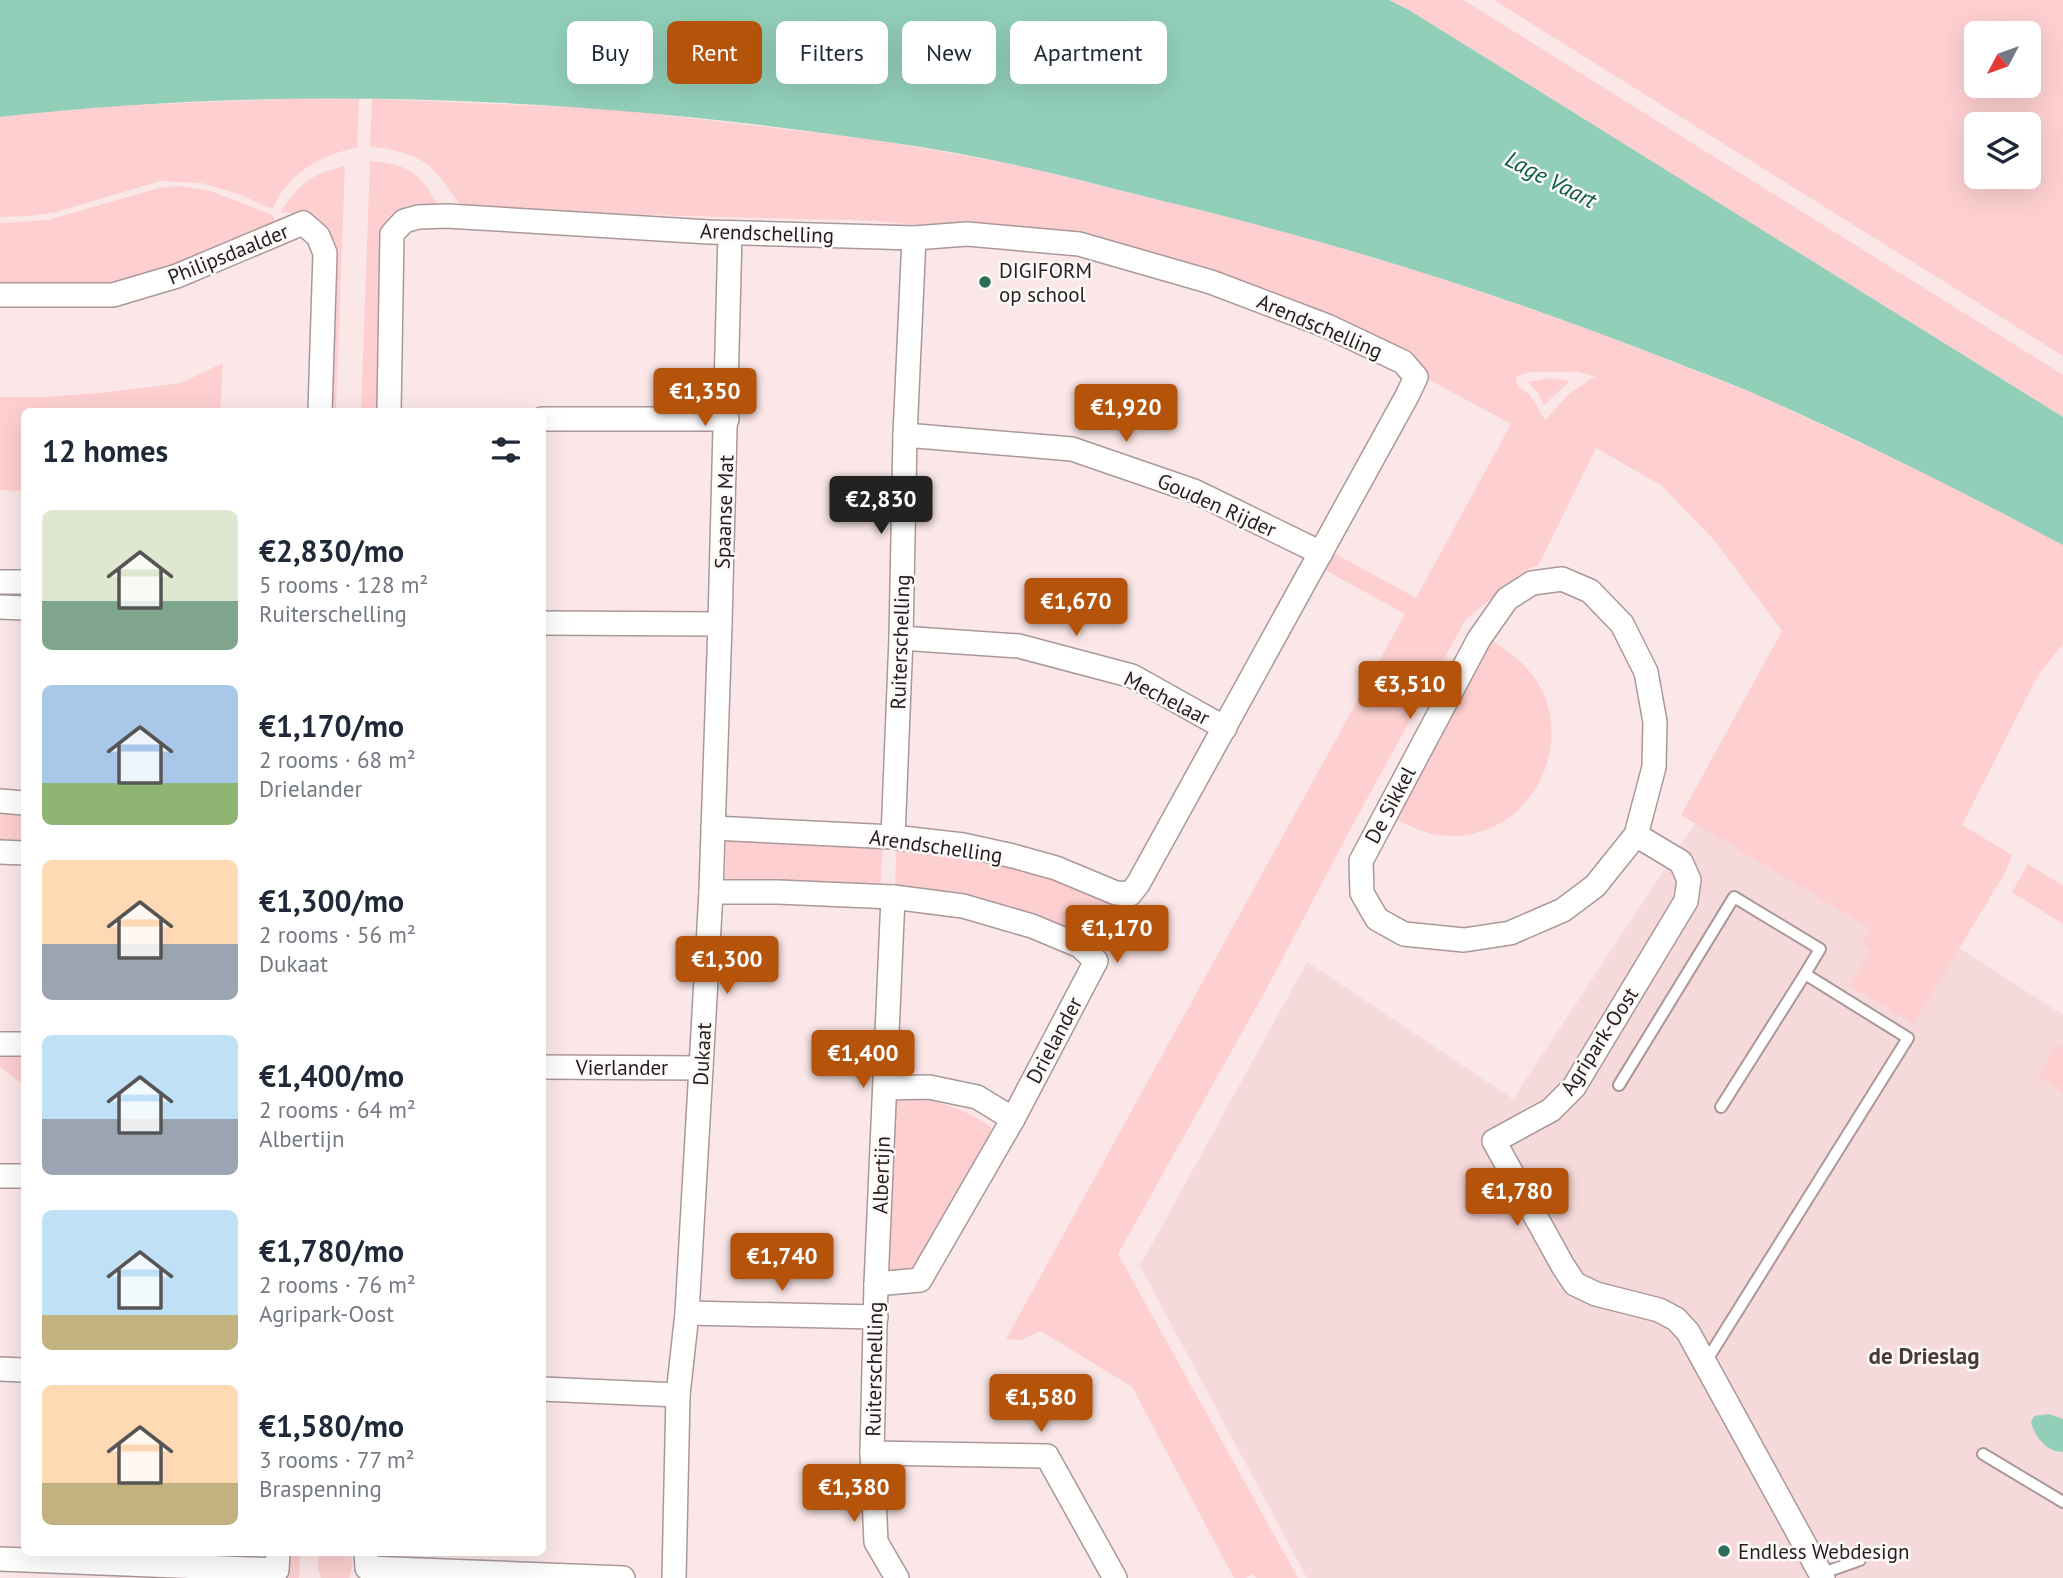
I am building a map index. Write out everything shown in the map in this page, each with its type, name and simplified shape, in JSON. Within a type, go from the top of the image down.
[{"type":"street","name":"Arendschelling","points":[[388,408],[392,234],[404,221],[418,217],[447,216],[730,233],[914,238],[967,234],[1079,244],[1211,282],[1327,326],[1403,362],[1416,377],[1139,884],[1130,894],[1116,893],[1056,868],[963,845],[892,837],[713,828]]},
{"type":"street","name":"Philipsdaalder","points":[[0,295],[113,295],[177,276],[303,223],[318,236],[325,253],[320,408]]},
{"type":"street","name":"Spaanse Mat","points":[[720,624],[730,233]]},
{"type":"street","name":"Ruiterschelling","points":[[892,837],[914,238]]},
{"type":"street","points":[[546,419],[727,419]]},
{"type":"street","name":"Gouden Rijder","points":[[905,435],[1072,449],[1194,491],[1321,553]]},
{"type":"street","name":"De Sikkel","points":[[1562,579],[1590,591],[1622,624],[1646,672],[1655,722],[1654,766],[1636,835],[1595,886],[1563,910],[1510,933],[1464,940],[1404,934],[1377,919],[1362,893],[1361,861],[1479,639],[1507,599],[1532,583],[1562,579]]},
{"type":"street","points":[[0,582],[21,582]]},
{"type":"street","points":[[0,607],[21,608]]},
{"type":"street","points":[[546,624],[720,624]]},
{"type":"street","name":"Dukaat","points":[[674,1578],[678,1395],[687,1313],[711,892],[720,624]]},
{"type":"street","name":"Mechelaar","points":[[901,638],[1019,646],[1132,676],[1225,728]]},
{"type":"street","points":[[0,801],[21,803]]},
{"type":"street","name":"Agripark-Oost","points":[[1636,835],[1681,862],[1689,880],[1686,901],[1574,1087],[1551,1110],[1494,1141],[1563,1266],[1576,1284],[1596,1294],[1659,1310],[1676,1318],[1688,1332],[1818,1577]]},
{"type":"street","points":[[0,852],[21,853]]},
{"type":"street","name":"Drielander","points":[[711,892],[893,897],[963,906],[1032,926],[1080,946],[1096,961],[1013,1119],[920,1280],[877,1284]]},
{"type":"street","name":"Albertijn","points":[[877,1284],[893,897]]},
{"type":"street","points":[[0,1044],[21,1044]]},
{"type":"street","name":"Vierlander","points":[[546,1067],[701,1068]]},
{"type":"street","points":[[885,1088],[929,1087],[977,1097],[1013,1119]]},
{"type":"street","points":[[0,1176],[21,1177]]},
{"type":"street","name":"Ruiterschelling","points":[[872,1453],[877,1284]]},
{"type":"street","points":[[687,1313],[876,1317]]},
{"type":"street","points":[[0,1369],[21,1370]]},
{"type":"street","points":[[546,1389],[678,1395]]},
{"type":"street","points":[[897,1578],[876,1542],[872,1453],[1048,1456],[1115,1578]]},
{"type":"street","points":[[0,1559],[277,1570],[278,1556]]},
{"type":"street","points":[[366,1556],[367,1569],[622,1578]]},
{"type":"lane","points":[[1619,1085],[1734,897],[1821,949],[1721,1107]]},
{"type":"lane","points":[[1705,1363],[1908,1038],[1805,974]]},
{"type":"lane","points":[[1983,1454],[2063,1502]]},
{"type":"lane","points":[[1818,1577],[1860,1560]]},
{"type":"shaded area","points":[[1389,0],[1463,0],[1478,9],[2063,375],[2063,417],[1409,10]]},
{"type":"shaded area","points":[[1494,0],[2063,0],[2063,356]]},
{"type":"shaded area","points":[[359,98],[357,148],[331,155],[308,167],[288,185],[273,208],[201,183],[160,181],[56,212],[0,217],[0,117],[86,107]]},
{"type":"shaded area","points":[[372,99],[602,108],[870,139],[1013,164],[1280,230],[1437,277],[1594,331],[1760,396],[1942,481],[2063,545],[2063,644],[2033,685],[1962,825],[2012,855],[2005,873],[1913,1024],[1850,986],[1870,949],[1862,944],[1871,929],[1681,815],[1782,631],[1715,541],[1661,485],[1596,448],[1538,566],[1530,568],[1466,619],[1268,986],[1118,1254],[1298,1578],[1256,1578],[1253,1574],[1246,1578],[1234,1578],[1132,1387],[1041,1331],[1021,1340],[1006,1339],[1405,614],[1325,570],[1332,552],[1416,598],[1511,424],[1426,378],[1411,351],[1317,315],[1097,246],[879,221],[464,210],[441,179],[424,162],[405,153],[370,146]],"holes":[[[1532,372],[1576,372],[1595,376],[1568,395],[1545,420],[1530,395],[1517,386],[1516,376]]]},
{"type":"shaded area","points":[[370,161],[395,165],[412,173],[426,186],[439,207],[411,205],[399,210],[389,222],[380,408],[361,408]]},
{"type":"shaded area","points":[[345,166],[336,408],[325,408],[331,255],[305,214],[281,212],[294,193],[307,181]]},
{"type":"shaded area","points":[[178,186],[210,191],[273,215],[276,225],[247,240],[114,285],[0,290],[0,223],[48,220],[159,188]]},
{"type":"shaded area","points":[[223,363],[220,408],[21,408],[21,491],[0,490],[0,397],[47,397],[181,383]]},
{"type":"shaded area","points":[[1551,378],[1570,381],[1544,405],[1528,382]]},
{"type":"shaded area","points":[[1488,637],[1520,661],[1536,680],[1548,705],[1552,732],[1548,758],[1539,782],[1524,804],[1504,821],[1480,832],[1452,836],[1420,830],[1391,816]]},
{"type":"shaded area","points":[[1717,790],[2063,1015],[2063,1578],[1307,1578],[1140,1266],[1307,962],[1513,1099]]},
{"type":"shaded area","points":[[0,809],[21,809],[21,842],[0,841]]},
{"type":"shaded area","points":[[734,838],[883,843],[880,892],[725,882],[726,842]]},
{"type":"shaded area","points":[[900,844],[987,857],[1126,902],[1097,954],[895,887],[896,850]]},
{"type":"shaded area","points":[[2028,864],[2063,886],[2063,924],[2012,892]]},
{"type":"shaded area","points":[[2057,1045],[2063,1049],[2063,1093],[2038,1077]]},
{"type":"shaded area","points":[[0,1054],[21,1055],[21,1083],[0,1067]]},
{"type":"shaded area","points":[[922,1098],[975,1117],[991,1127],[991,1138],[912,1269],[898,1276],[890,1273],[885,1265],[892,1115],[897,1099]]},
{"type":"shaded area","points":[[282,1556],[300,1556],[299,1578],[283,1578]]},
{"type":"shaded area","points":[[319,1556],[351,1556],[349,1578],[321,1578]]},
{"type":"water","name":"Lage Vaart","points":[[0,0],[1389,0],[2063,417],[2063,545],[1915,469],[1764,398],[1608,336],[1436,277],[1321,242],[984,158],[761,125],[572,107],[476,102],[285,99],[95,108],[0,117]]},
{"type":"water","points":[[2049,1414],[2063,1419],[2063,1452],[2046,1446],[2033,1428],[2031,1422],[2034,1416]]},
{"type":"place","name":"DIGIFORM op school","points":[[985,282]]},
{"type":"place","name":"Endless Webdesign","points":[[1724,1551]]},
{"type":"district","name":"de Drieslag","points":[[1924,1355]]}]
